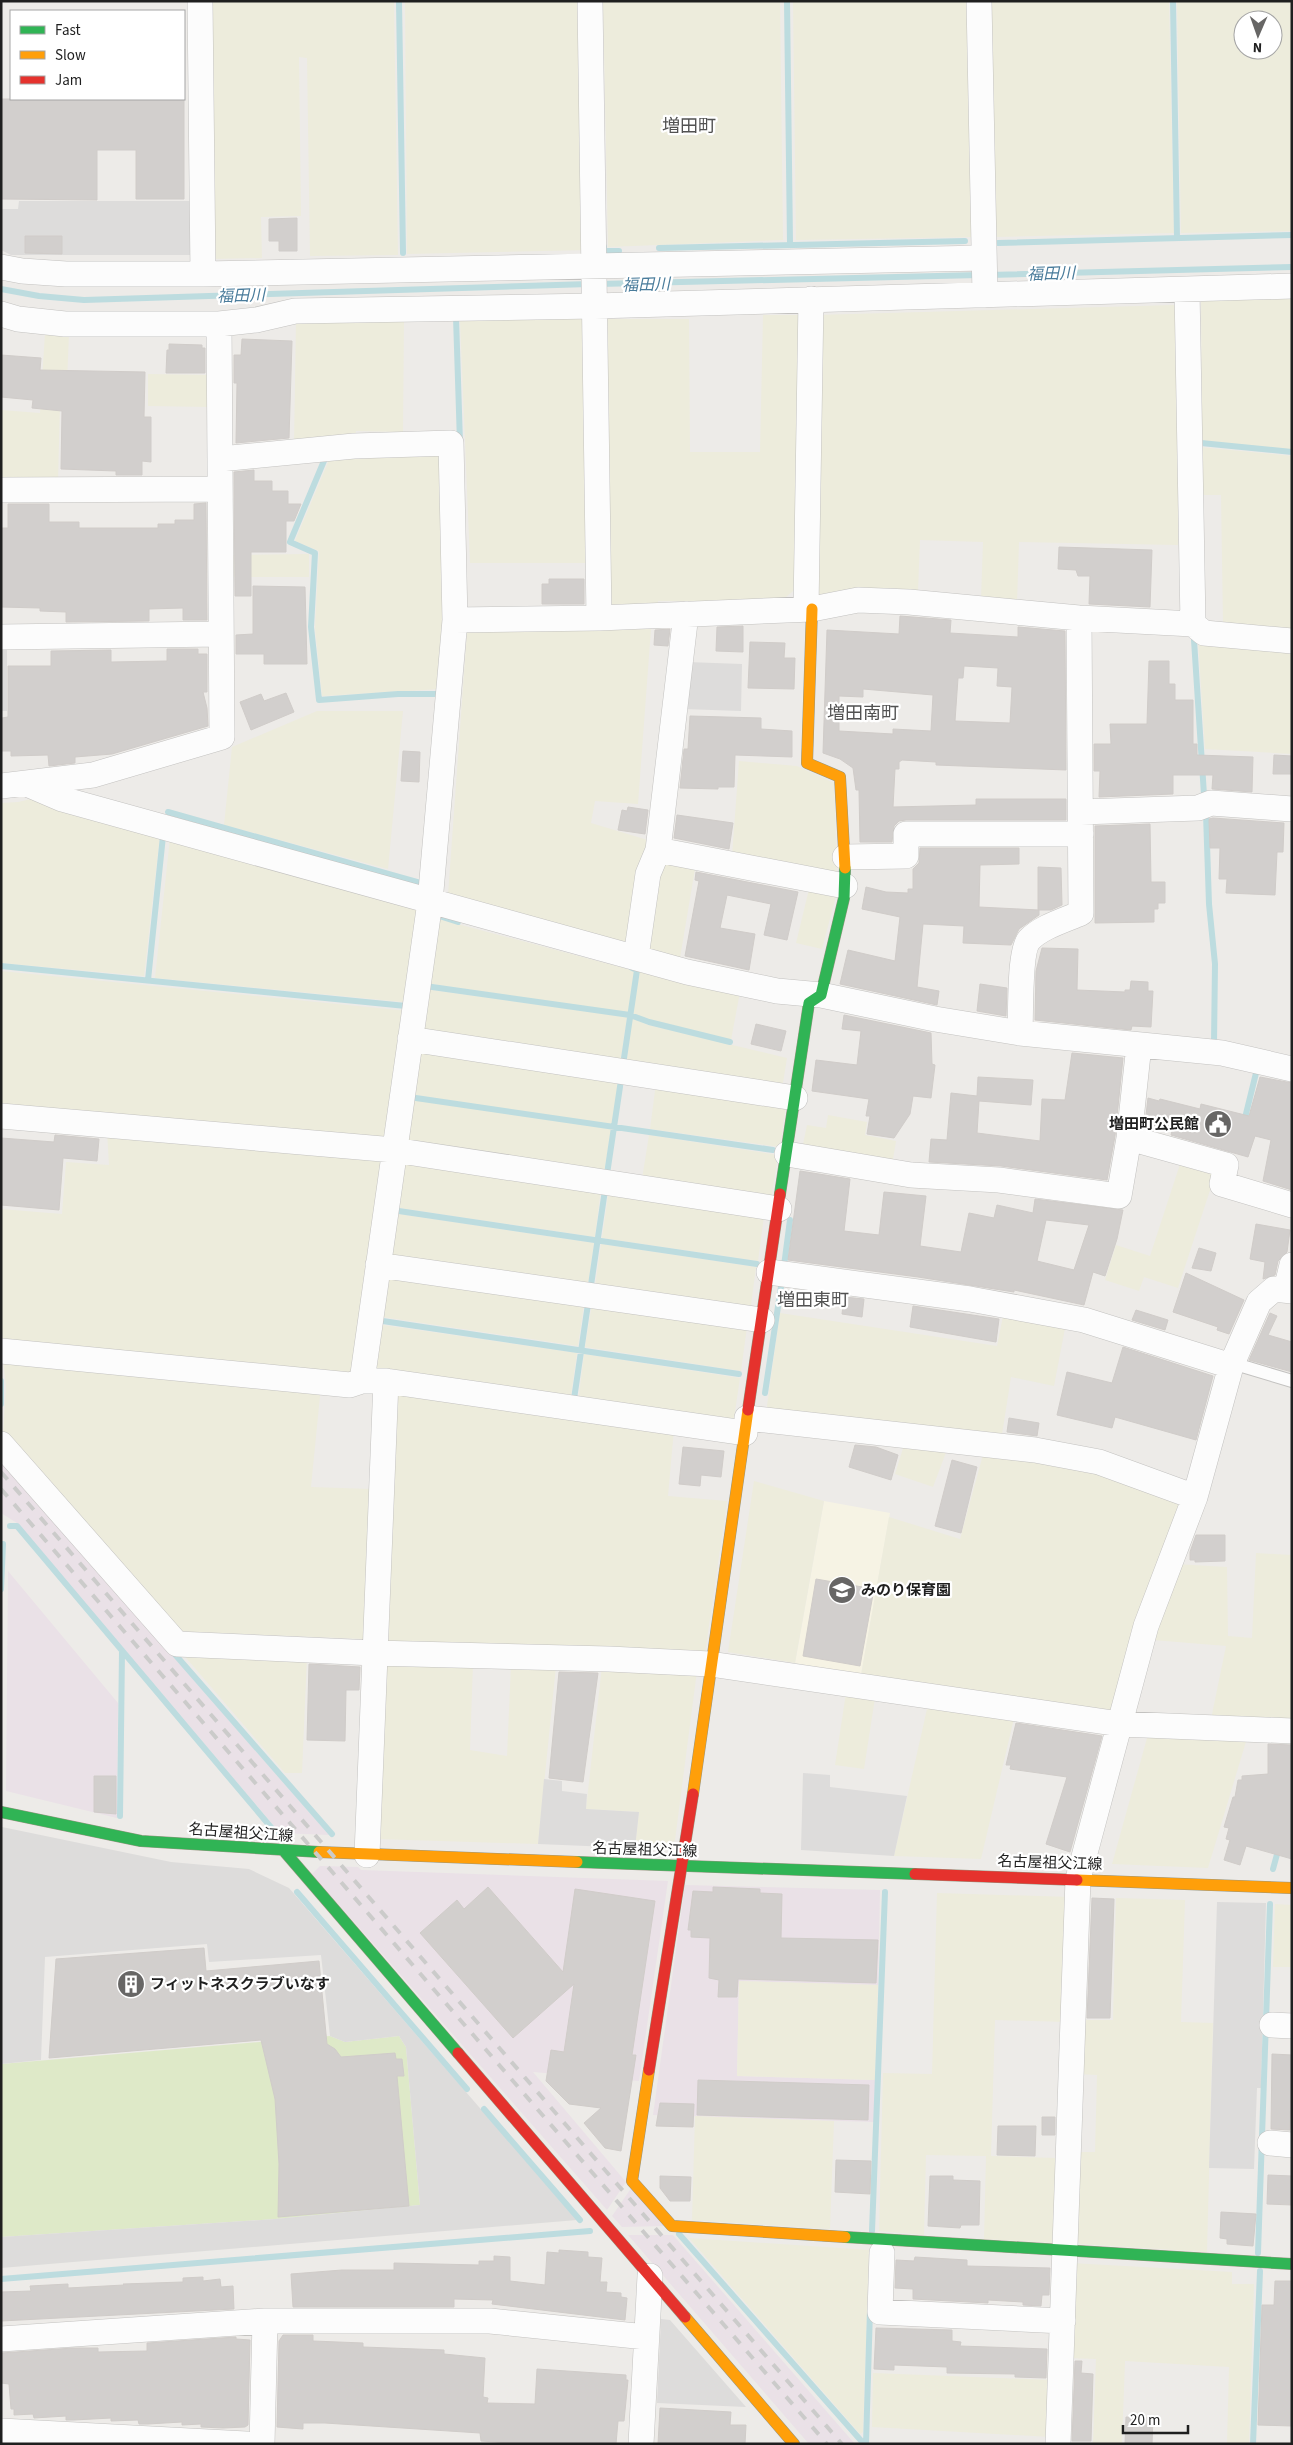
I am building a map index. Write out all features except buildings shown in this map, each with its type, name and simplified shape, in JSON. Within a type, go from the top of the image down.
[{"type":"street","points":[[200,1],[204,274]]},
{"type":"street","points":[[590,1],[599,618]]},
{"type":"street","points":[[979,1],[984,275]]},
{"type":"street","points":[[1,267],[22,272],[66,274],[204,274],[594,286],[811,299],[984,275]]},
{"type":"street","points":[[1,314],[18,319],[64,324],[219,324],[256,320],[295,311],[594,286],[984,275],[1187,289],[1292,286]]},
{"type":"street","points":[[1187,289],[1192,624]]},
{"type":"street","points":[[811,299],[807,763],[840,777],[845,857],[844,898],[821,995],[809,1004],[710,1664],[696,1774],[680,1866],[632,2181],[672,2226],[1292,2264]]},
{"type":"street","points":[[1,786],[93,775],[222,737],[219,324]]},
{"type":"street","points":[[220,458],[354,446],[451,444],[455,620],[430,902],[378,1265],[374,1381],[374,1653],[367,1855]]},
{"type":"street","points":[[1,490],[220,489]]},
{"type":"street","points":[[455,620],[599,618],[809,609],[867,600],[909,602],[1079,618],[1192,624],[1204,633],[1292,641]]},
{"type":"street","points":[[636,957],[648,874],[658,850],[686,614]]},
{"type":"street","points":[[1020,1033],[1023,957],[1028,941],[1041,932],[1081,913],[1079,618]]},
{"type":"street","points":[[1,637],[221,634]]},
{"type":"street","points":[[27,784],[62,799],[688,972],[777,991],[821,995],[935,1019],[1020,1033],[1222,1053],[1292,1069]]},
{"type":"street","points":[[845,857],[906,856],[906,834],[1081,823],[1198,808],[1211,803],[1292,808]]},
{"type":"street","points":[[658,850],[845,886]]},
{"type":"street","points":[[410,1040],[795,1098]]},
{"type":"street","points":[[787,1154],[910,1174],[999,1180],[1118,1196],[1129,1138],[1139,1045]]},
{"type":"street","points":[[1,1116],[394,1150],[779,1209]]},
{"type":"street","points":[[1129,1138],[1226,1165],[1222,1184],[1292,1205]]},
{"type":"street","points":[[378,1265],[762,1320]]},
{"type":"street","points":[[1058,2444],[1078,1879],[1146,1626],[1195,1497],[1232,1365],[1258,1302],[1274,1289],[1289,1290],[1292,1265]]},
{"type":"street","points":[[769,1272],[970,1299],[1084,1320],[1232,1365]]},
{"type":"street","points":[[1,1351],[350,1385],[374,1381],[746,1426],[1034,1450],[1099,1462],[1195,1497]]},
{"type":"street","points":[[1,1444],[177,1644],[374,1653],[609,1659],[710,1664],[1120,1724],[1292,1731]]},
{"type":"street","name":"名古屋祖父江線","points":[[1,1812],[141,1841],[284,1851],[1292,1888]]},
{"type":"street","points":[[284,1851],[794,2444]]},
{"type":"street","points":[[882,2252],[880,2312],[1063,2322]]},
{"type":"street","points":[[641,2444],[650,2276]]},
{"type":"street","points":[[1,2339],[265,2322],[490,2321],[646,2337]]},
{"type":"street","points":[[262,2444],[265,2322]]},
{"type":"street","points":[[1,2431],[246,2444]]},
{"type":"lane","points":[[1232,1365],[1292,1381]]},
{"type":"shaded area","points":[[209,1],[394,1],[398,255],[310,256],[307,58],[299,57],[301,216],[261,217],[262,258],[212,259]]},
{"type":"shaded area","points":[[405,1],[585,1],[589,250],[407,254]]},
{"type":"shaded area","points":[[603,1],[780,1],[783,240],[608,247]]},
{"type":"shaded area","points":[[793,1],[970,1],[974,237],[796,240]]},
{"type":"shaded area","points":[[989,1],[1169,1],[1174,233],[994,237]]},
{"type":"shaded area","points":[[1177,1],[1292,1],[1292,231],[1181,233]]},
{"type":"shaded area","points":[[19,201],[191,201],[191,255],[11,255],[1,250],[1,209],[18,209]]},
{"type":"shaded area","points":[[1292,295],[1292,451],[1202,441],[1201,298]]},
{"type":"shaded area","points":[[1174,305],[1178,308],[1178,545],[1019,542],[1017,603],[981,599],[983,542],[920,540],[918,591],[893,588],[849,590],[813,598],[817,315]]},
{"type":"shaded area","points":[[763,315],[804,315],[798,587],[781,601],[658,601],[658,610],[611,610],[600,319],[689,319],[690,452],[760,452]]},
{"type":"shaded area","points":[[404,318],[403,432],[356,431],[355,438],[294,444],[296,320]]},
{"type":"shaded area","points":[[589,318],[590,563],[470,563],[460,320]]},
{"type":"shaded area","points":[[45,333],[69,334],[66,406],[60,406],[58,480],[1,480],[1,410],[40,413]]},
{"type":"shaded area","points":[[148,374],[211,375],[210,407],[148,406]]},
{"type":"shaded area","points":[[1199,447],[1292,456],[1292,631],[1223,625],[1221,495],[1199,495]]},
{"type":"shaded area","points":[[443,455],[448,620],[441,689],[322,696],[315,628],[319,551],[295,541],[329,460]]},
{"type":"shaded area","points":[[309,554],[309,577],[233,577],[233,555]]},
{"type":"shaded area","points":[[651,629],[638,804],[595,801],[591,823],[651,841],[626,945],[448,895],[467,632]]},
{"type":"shaded area","points":[[1198,640],[1292,649],[1292,754],[1205,749]]},
{"type":"shaded area","points":[[1,648],[7,648],[7,711],[1,711]]},
{"type":"shaded area","points":[[687,662],[742,664],[741,711],[683,709]]},
{"type":"shaded area","points":[[317,711],[403,711],[388,869],[224,825],[232,747]]},
{"type":"shaded area","points":[[739,761],[797,766],[834,783],[837,879],[732,856]]},
{"type":"shaded area","points":[[31,799],[160,835],[144,976],[1,963],[1,803]]},
{"type":"shaded area","points":[[170,838],[417,907],[403,1002],[155,978]]},
{"type":"shaded area","points":[[666,856],[696,863],[680,958],[646,949],[656,877]]},
{"type":"shaded area","points":[[810,885],[837,892],[822,949],[796,943]]},
{"type":"shaded area","points":[[435,918],[635,971],[629,1013],[425,983]]},
{"type":"shaded area","points":[[640,967],[740,992],[731,1040],[651,1020],[632,1013]]},
{"type":"shaded area","points":[[1,971],[408,1011],[389,1136],[383,1141],[1,1109]]},
{"type":"shaded area","points":[[424,989],[627,1017],[620,1065],[420,1035]]},
{"type":"shaded area","points":[[632,1018],[648,1025],[787,1058],[782,1089],[626,1066]]},
{"type":"shaded area","points":[[415,1050],[619,1077],[612,1125],[409,1094]]},
{"type":"shaded area","points":[[656,1083],[786,1104],[780,1147],[650,1129]]},
{"type":"shaded area","points":[[408,1099],[611,1129],[604,1173],[401,1143]]},
{"type":"shaded area","points":[[828,1115],[867,1122],[865,1135],[896,1141],[892,1165],[802,1149],[807,1125],[826,1128]]},
{"type":"shaded area","points":[[107,1132],[384,1154],[354,1375],[1,1343],[1,1209],[62,1214],[66,1162],[109,1165]]},
{"type":"shaded area","points":[[649,1135],[778,1155],[771,1200],[642,1179]]},
{"type":"shaded area","points":[[1182,1158],[1217,1169],[1178,1288],[1144,1277],[1139,1291],[1105,1280],[1116,1245],[1150,1256]]},
{"type":"shaded area","points":[[400,1160],[601,1188],[595,1237],[393,1207]]},
{"type":"shaded area","points":[[609,1189],[764,1216],[758,1261],[602,1238]]},
{"type":"shaded area","points":[[392,1213],[594,1243],[588,1286],[385,1256]]},
{"type":"shaded area","points":[[601,1244],[756,1267],[750,1313],[595,1287]]},
{"type":"shaded area","points":[[383,1272],[584,1304],[578,1346],[376,1316]]},
{"type":"shaded area","points":[[592,1304],[747,1327],[741,1371],[585,1347]]},
{"type":"shaded area","points":[[1004,1311],[1066,1323],[1054,1386],[1011,1377],[1001,1441],[766,1413],[780,1313],[997,1346]]},
{"type":"shaded area","points":[[376,1324],[577,1353],[570,1402],[377,1374],[370,1363]]},
{"type":"shaded area","points":[[584,1354],[740,1378],[733,1425],[578,1403]]},
{"type":"shaded area","points":[[3,1359],[321,1386],[311,1487],[371,1489],[365,1639],[172,1631],[3,1434],[6,1387]]},
{"type":"shaded area","points":[[392,1392],[674,1429],[668,1496],[727,1501],[705,1653],[384,1641]]},
{"type":"shaded area","points":[[905,1442],[948,1447],[933,1487],[895,1474]]},
{"type":"shaded area","points":[[984,1451],[1041,1456],[1185,1499],[1115,1713],[861,1675],[889,1517],[960,1539]]},
{"type":"shaded area","points":[[1,1454],[32,1494],[329,1835],[280,1833],[17,1523],[1,1513]]},
{"type":"shaded area","points":[[754,1481],[824,1501],[795,1663],[728,1652]]},
{"type":"shaded area","name":"みのり保育園","points":[[824,1501],[890,1513],[861,1675],[795,1663]]},
{"type":"shaded area","points":[[1256,1553],[1292,1555],[1292,1726],[1210,1724],[1226,1646],[1153,1640],[1176,1564],[1227,1567],[1228,1636],[1252,1638]]},
{"type":"shaded area","points":[[8,1571],[118,1703],[117,1818],[6,1791]]},
{"type":"shaded area","points":[[181,1652],[307,1656],[302,1773],[285,1773]]},
{"type":"shaded area","points":[[473,1663],[470,1750],[507,1756],[511,1664],[556,1666],[538,1844],[378,1839],[383,1664]]},
{"type":"shaded area","points":[[602,1666],[697,1671],[675,1840],[664,1850],[635,1848],[639,1812],[586,1809]]},
{"type":"shaded area","points":[[846,1693],[875,1698],[864,1769],[835,1765]]},
{"type":"shaded area","points":[[929,1700],[1015,1714],[981,1859],[894,1856]]},
{"type":"shaded area","points":[[1149,1731],[1248,1735],[1208,1868],[1112,1864]]},
{"type":"shaded area","points":[[803,1773],[830,1775],[830,1787],[907,1796],[894,1856],[801,1850]]},
{"type":"shaded area","points":[[544,1779],[562,1781],[562,1791],[587,1794],[586,1809],[639,1812],[635,1848],[538,1844]]},
{"type":"shaded area","points":[[2,1827],[171,1862],[249,1869],[289,1888],[577,2220],[1,2268],[1,2237],[275,2219],[420,2205],[406,2047],[399,2036],[345,2042],[330,2036],[321,1955],[209,1962],[207,1944],[45,1957],[41,2060],[1,2064]]},
{"type":"shaded area","points":[[320,1866],[358,1867],[361,1870],[668,1881],[639,2081],[533,2072],[626,2182],[607,2210],[312,1874]]},
{"type":"shaded area","points":[[685,1885],[880,1890],[878,1985],[739,1981],[737,2076],[875,2080],[874,2122],[653,2115]]},
{"type":"shaded area","points":[[937,1893],[1071,1897],[1068,2022],[995,2020],[991,2156],[1056,2158],[1053,2243],[984,2239],[986,2156],[926,2155],[924,2235],[879,2231],[883,2073],[932,2074]]},
{"type":"shaded area","points":[[1116,1898],[1185,1900],[1181,2022],[1213,2023],[1207,2252],[1080,2244],[1072,2236],[1075,2152],[1095,2152],[1097,2075],[1077,2074],[1079,2020],[1113,2020]]},
{"type":"shaded area","points":[[1217,1902],[1266,1903],[1261,2088],[1257,2088],[1254,2169],[1209,2168]]},
{"type":"shaded area","points":[[1275,1904],[1292,1905],[1292,1967],[1273,1967]]},
{"type":"shaded area","points":[[739,1981],[878,1985],[875,2080],[737,2076]]},
{"type":"shaded area","points":[[695,2116],[834,2121],[830,2229],[692,2220]]},
{"type":"shaded area","points":[[632,2187],[664,2226],[622,2227],[612,2216]]},
{"type":"shaded area","points":[[628,2235],[673,2235],[855,2444],[809,2444]]},
{"type":"shaded area","points":[[689,2238],[869,2250],[863,2432],[860,2434]]},
{"type":"shaded area","points":[[1071,2263],[1232,2272],[1232,2284],[1254,2284],[1249,2444],[1227,2443],[1229,2367],[1125,2361],[1122,2444],[1093,2444],[1096,2359],[1066,2358]]},
{"type":"shaded area","points":[[661,2319],[670,2320],[746,2407],[657,2403]]},
{"type":"shaded area","points":[[873,2373],[1051,2380],[1050,2437],[872,2427]]},
{"type":"green space","points":[[330,2036],[345,2042],[399,2036],[406,2047],[420,2205],[275,2219],[1,2237],[1,2064]]},
{"type":"waterway","points":[[399,1],[403,253]]},
{"type":"waterway","points":[[787,1],[790,244]]},
{"type":"waterway","points":[[1173,1],[1177,238]]},
{"type":"waterway","points":[[998,243],[1292,235]]},
{"type":"waterway","points":[[659,248],[965,241]]},
{"type":"waterway","points":[[604,247],[604,251],[619,251]]},
{"type":"waterway","name":"福田川","points":[[989,275],[1292,267]]},
{"type":"waterway","name":"福田川","points":[[599,284],[979,275]]},
{"type":"waterway","name":"福田川","points":[[1,289],[39,296],[84,300],[589,284]]},
{"type":"waterway","points":[[460,443],[456,317],[461,317]]},
{"type":"waterway","points":[[1201,443],[1292,452]]},
{"type":"waterway","points":[[328,456],[326,456],[290,542],[315,553],[311,627],[319,700],[398,694],[442,694]]},
{"type":"waterway","points":[[1194,640],[1204,795]]},
{"type":"waterway","points":[[168,812],[424,884]]},
{"type":"waterway","points":[[1206,814],[1209,904],[1215,964],[1214,1043]]},
{"type":"waterway","points":[[148,980],[163,836]]},
{"type":"waterway","points":[[436,915],[458,922]]},
{"type":"waterway","points":[[1,966],[406,1006],[407,1002]]},
{"type":"waterway","points":[[623,1065],[637,970],[632,968]]},
{"type":"waterway","points":[[425,986],[630,1015],[649,1022],[730,1042]]},
{"type":"waterway","points":[[1244,1122],[1257,1069]]},
{"type":"waterway","points":[[607,1174],[621,1080]]},
{"type":"waterway","points":[[409,1097],[773,1150]]},
{"type":"waterway","points":[[591,1285],[605,1190]]},
{"type":"waterway","points":[[392,1210],[757,1264]]},
{"type":"waterway","points":[[784,1266],[790,1220]]},
{"type":"waterway","points":[[765,1393],[782,1280]]},
{"type":"waterway","points":[[574,1399],[588,1304]]},
{"type":"waterway","points":[[376,1320],[739,1374]]},
{"type":"waterway","points":[[1,1381],[1,1404]]},
{"type":"waterway","points":[[10,1526],[17,1526],[275,1832]]},
{"type":"waterway","points":[[1,1589],[3,1544]]},
{"type":"waterway","points":[[120,1816],[122,1651]]},
{"type":"waterway","points":[[172,1651],[332,1834]]},
{"type":"waterway","points":[[1273,1869],[1279,1847]]},
{"type":"waterway","points":[[297,1892],[467,2089]]},
{"type":"waterway","points":[[872,2231],[885,1892]]},
{"type":"waterway","points":[[1258,2253],[1270,1904]]},
{"type":"waterway","points":[[484,2109],[580,2220]]},
{"type":"waterway","points":[[1,2279],[590,2231]]},
{"type":"waterway","points":[[679,2234],[864,2444]]},
{"type":"waterway","points":[[1253,2444],[1260,2271]]},
{"type":"waterway","points":[[866,2444],[870,2310]]},
{"type":"railway","points":[[1,1472],[842,2444]]},
{"type":"railway","points":[[1,1489],[827,2444]]},
{"type":"traffic: fast","points":[[780,1194],[809,1003],[821,995],[844,898],[845,868]]},
{"type":"traffic: fast","points":[[1,1812],[141,1841],[319,1852]]},
{"type":"traffic: fast","points":[[284,1851],[458,2053]]},
{"type":"traffic: fast","points":[[577,1862],[915,1874]]},
{"type":"traffic: fast","points":[[845,2237],[1292,2264]]},
{"type":"traffic: slow","points":[[812,609],[807,763],[840,777],[845,868]]},
{"type":"traffic: slow","points":[[693,1794],[748,1410]]},
{"type":"traffic: slow","points":[[319,1852],[577,1862]]},
{"type":"traffic: slow","points":[[1077,1880],[1292,1888]]},
{"type":"traffic: slow","points":[[649,2070],[632,2181],[672,2226],[845,2237]]},
{"type":"traffic: slow","points":[[685,2317],[794,2444]]},
{"type":"traffic: jam","points":[[748,1410],[780,1194]]},
{"type":"traffic: jam","points":[[649,2070],[693,1794]]},
{"type":"traffic: jam","points":[[915,1874],[1077,1880]]},
{"type":"traffic: jam","points":[[458,2053],[685,2317]]},
{"type":"place","name":"増田町公民館","points":[[1218,1124]]},
{"type":"place","name":"みのり保育園","points":[[842,1590]]},
{"type":"place","name":"フィットネスクラブいなす","points":[[131,1984]]},
{"type":"district","name":"増田町","points":[[689,126]]},
{"type":"district","name":"増田南町","points":[[863,713]]},
{"type":"district","name":"増田東町","points":[[813,1300]]}]
